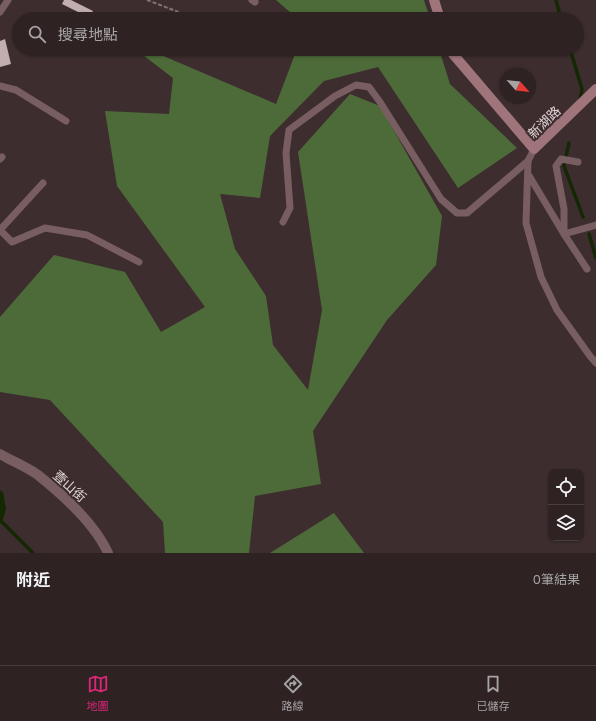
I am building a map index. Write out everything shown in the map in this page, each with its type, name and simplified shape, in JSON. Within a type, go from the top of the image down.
[{"type":"main road","points":[[434,0],[438,12]]},
{"type":"main road","name":"新湖路","points":[[456,56],[534,149],[596,89]]},
{"type":"street","name":"壹山街","points":[[0,454],[37,474],[77,510],[102,540],[108,553]]},
{"type":"lane","points":[[0,12],[8,0]]},
{"type":"lane","points":[[283,222],[290,208],[286,153],[290,130],[335,96],[356,85],[369,87],[441,199],[457,213],[467,213],[528,161],[534,149]]},
{"type":"lane","points":[[0,86],[16,90],[66,122]]},
{"type":"lane","points":[[564,234],[564,209],[556,166],[561,158],[578,162]]},
{"type":"lane","points":[[528,161],[526,222],[541,277],[557,310],[596,363]]},
{"type":"lane","points":[[528,174],[564,234],[587,268]]},
{"type":"lane","points":[[43,183],[0,230],[12,242],[45,228],[87,235],[139,262]]},
{"type":"lane","points":[[564,234],[596,224]]},
{"type":"path","points":[[148,0],[179,12]]},
{"type":"shaded area","points":[[276,0],[424,0],[428,12],[290,12]]},
{"type":"shaded area","points":[[144,56],[163,56],[276,104],[294,56],[441,56],[450,84],[517,148],[458,188],[378,67],[324,81],[270,136],[260,198],[220,194],[235,249],[266,296],[273,345],[308,390],[322,310],[298,152],[350,94],[380,106],[442,216],[436,265],[387,320],[313,431],[321,484],[255,496],[249,553],[165,553],[163,522],[50,400],[0,392],[0,317],[54,255],[125,272],[161,332],[205,307],[117,186],[105,111],[169,114],[173,78]]},
{"type":"shaded area","points":[[0,490],[3,492],[6,509],[0,524]]},
{"type":"shaded area","points":[[334,513],[364,553],[270,553]]},
{"type":"building","points":[[64,0],[71,0],[93,11],[78,12],[62,4]]},
{"type":"building","points":[[5,39],[11,64],[0,67],[0,41]]},
{"type":"waterway","points":[[556,0],[559,12]]},
{"type":"waterway","points":[[572,56],[582,89],[580,100]]},
{"type":"waterway","points":[[569,143],[564,166],[583,217]]},
{"type":"waterway","points":[[589,234],[596,258]]},
{"type":"waterway","points":[[2,522],[33,553]]}]
